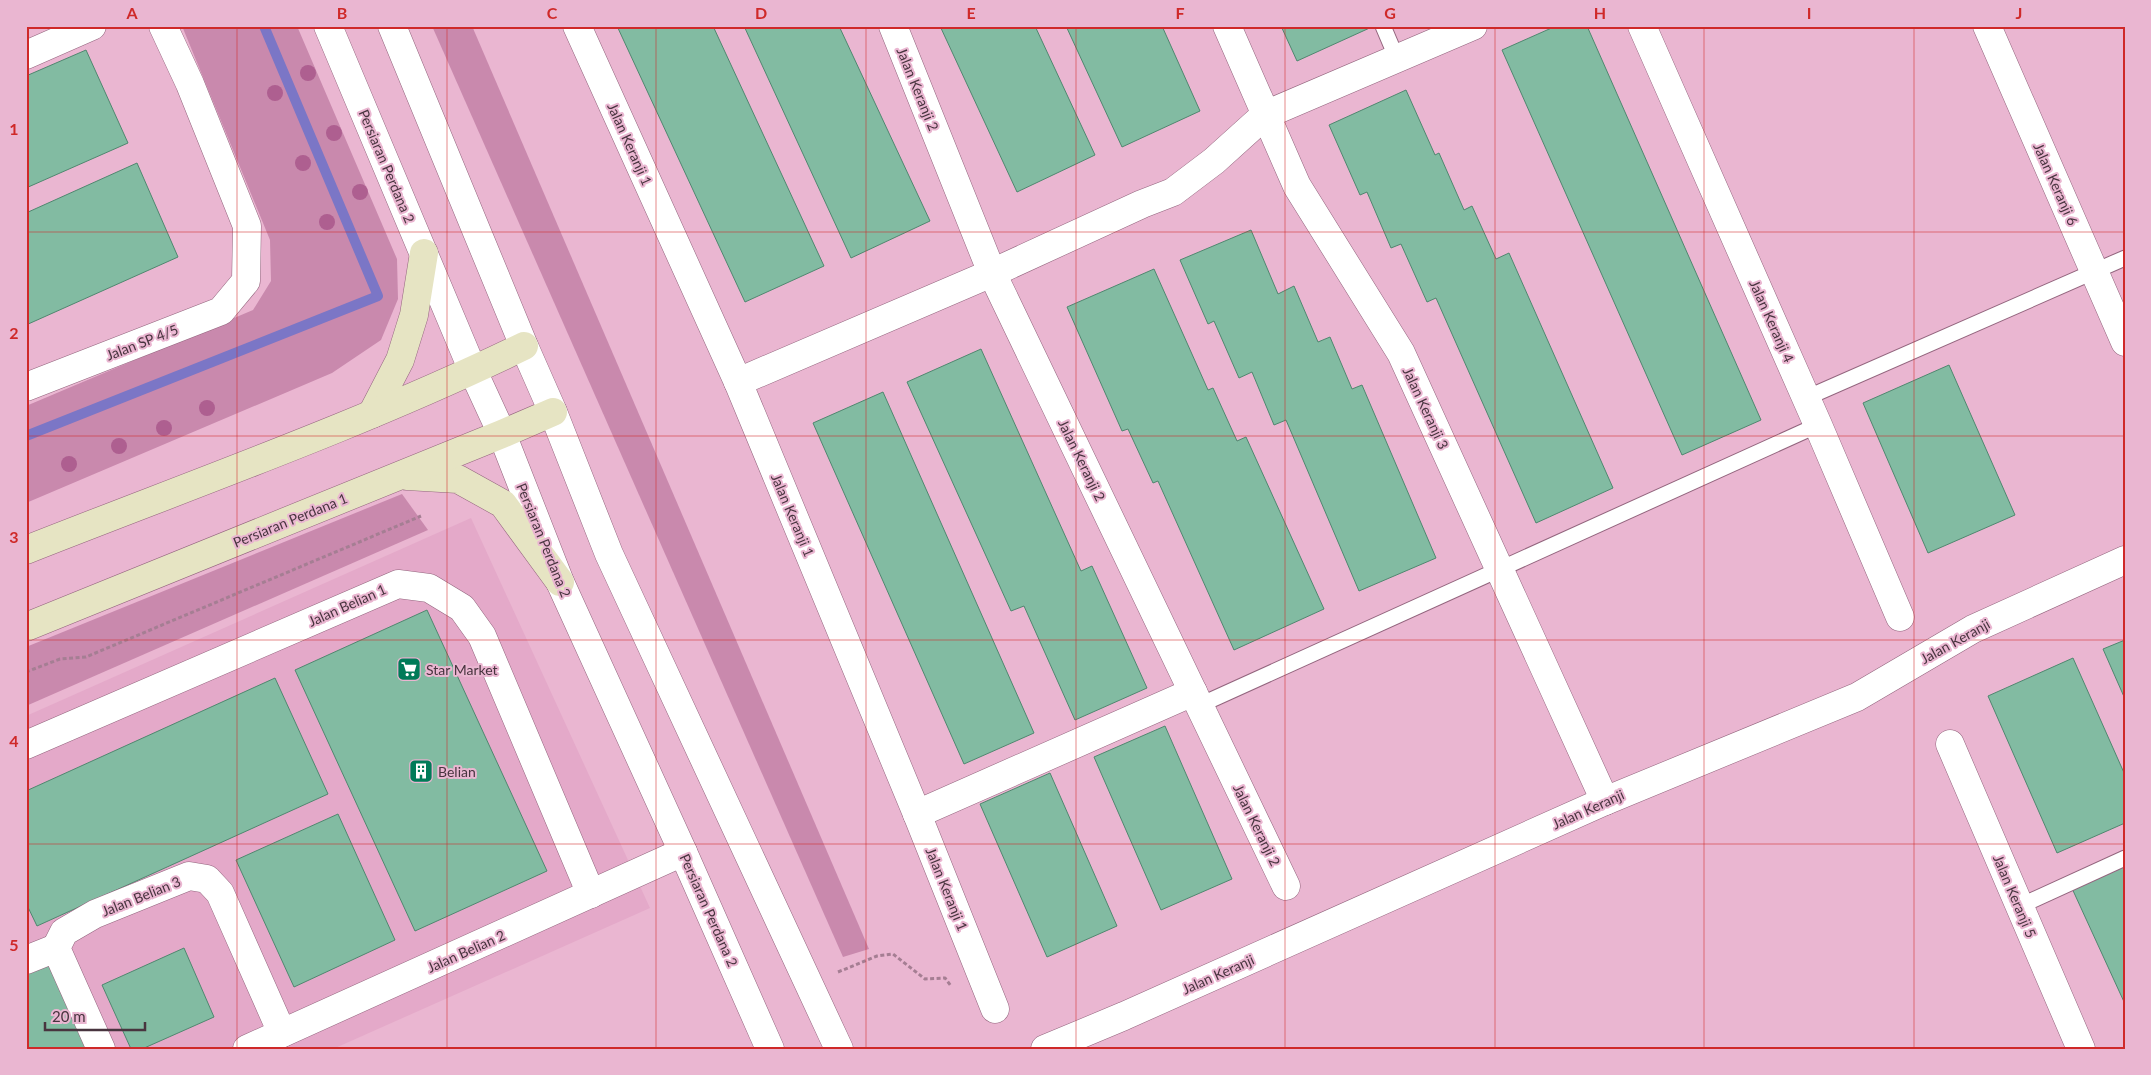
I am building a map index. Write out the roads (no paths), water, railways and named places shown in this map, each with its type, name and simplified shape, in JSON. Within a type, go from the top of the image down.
[{"type":"street","points":[[26,55],[92,26]]},
{"type":"street","name":"Jalan SP 4/5","points":[[26,387],[221,312],[246,281],[247,226],[190,84],[163,26]]},
{"type":"street","name":"Persiaran Perdana 2","points":[[328,26],[473,371],[502,434],[560,582],[684,852],[770,1049]]},
{"type":"street","points":[[392,26],[553,412],[609,554],[839,1049]]},
{"type":"street","name":"Jalan Keranji 1","points":[[576,26],[738,382],[917,814],[995,1009]]},
{"type":"street","name":"Jalan Keranji 2","points":[[893,26],[992,273],[1286,886]]},
{"type":"street","name":"Jalan Keranji 3","points":[[1227,26],[1298,186],[1401,353],[1605,801]]},
{"type":"street","points":[[738,382],[992,273],[1142,204],[1173,192],[1214,161],[1265,115],[1473,26]]},
{"type":"street","name":"Jalan Keranji 4","points":[[1642,26],[1818,425],[1900,617]]},
{"type":"street","name":"Jalan Keranji 6","points":[[1987,26],[2125,342]]},
{"type":"street","points":[[372,414],[400,360],[414,315],[424,253]]},
{"type":"street","points":[[26,550],[372,414],[473,371],[524,346]]},
{"type":"street","name":"Persiaran Perdana 1","points":[[26,627],[553,412]]},
{"type":"street","points":[[399,476],[458,479],[503,504],[560,582]]},
{"type":"street","name":"Jalan Keranji","points":[[1045,1049],[1124,1016],[1605,801],[1857,697],[1973,629],[2125,560]]},
{"type":"street","name":"Jalan Belian 1","points":[[26,745],[398,584],[429,588],[462,608],[482,636],[591,894]]},
{"type":"street","points":[[917,814],[1197,699]]},
{"type":"street","name":"Jalan Keranji 5","points":[[1950,744],[2081,1049]]},
{"type":"street","name":"Jalan Belian 2","points":[[247,1049],[684,852]]},
{"type":"street","name":"Jalan Belian 3","points":[[56,948],[64,932],[95,914],[189,876],[207,879],[220,893],[282,1033]]},
{"type":"street","points":[[26,960],[56,948],[101,1049]]},
{"type":"lane","points":[[1383,26],[1397,60]]},
{"type":"lane","points":[[1806,398],[2125,258]]},
{"type":"lane","points":[[1197,699],[1501,569],[1818,425]]},
{"type":"lane","points":[[2020,906],[2125,858]]},
{"type":"waterway","points":[[26,436],[378,296],[264,26]]},
{"type":"place","name":"Star Market","points":[[409,669]]},
{"type":"place","name":"Belian","points":[[421,771]]}]
